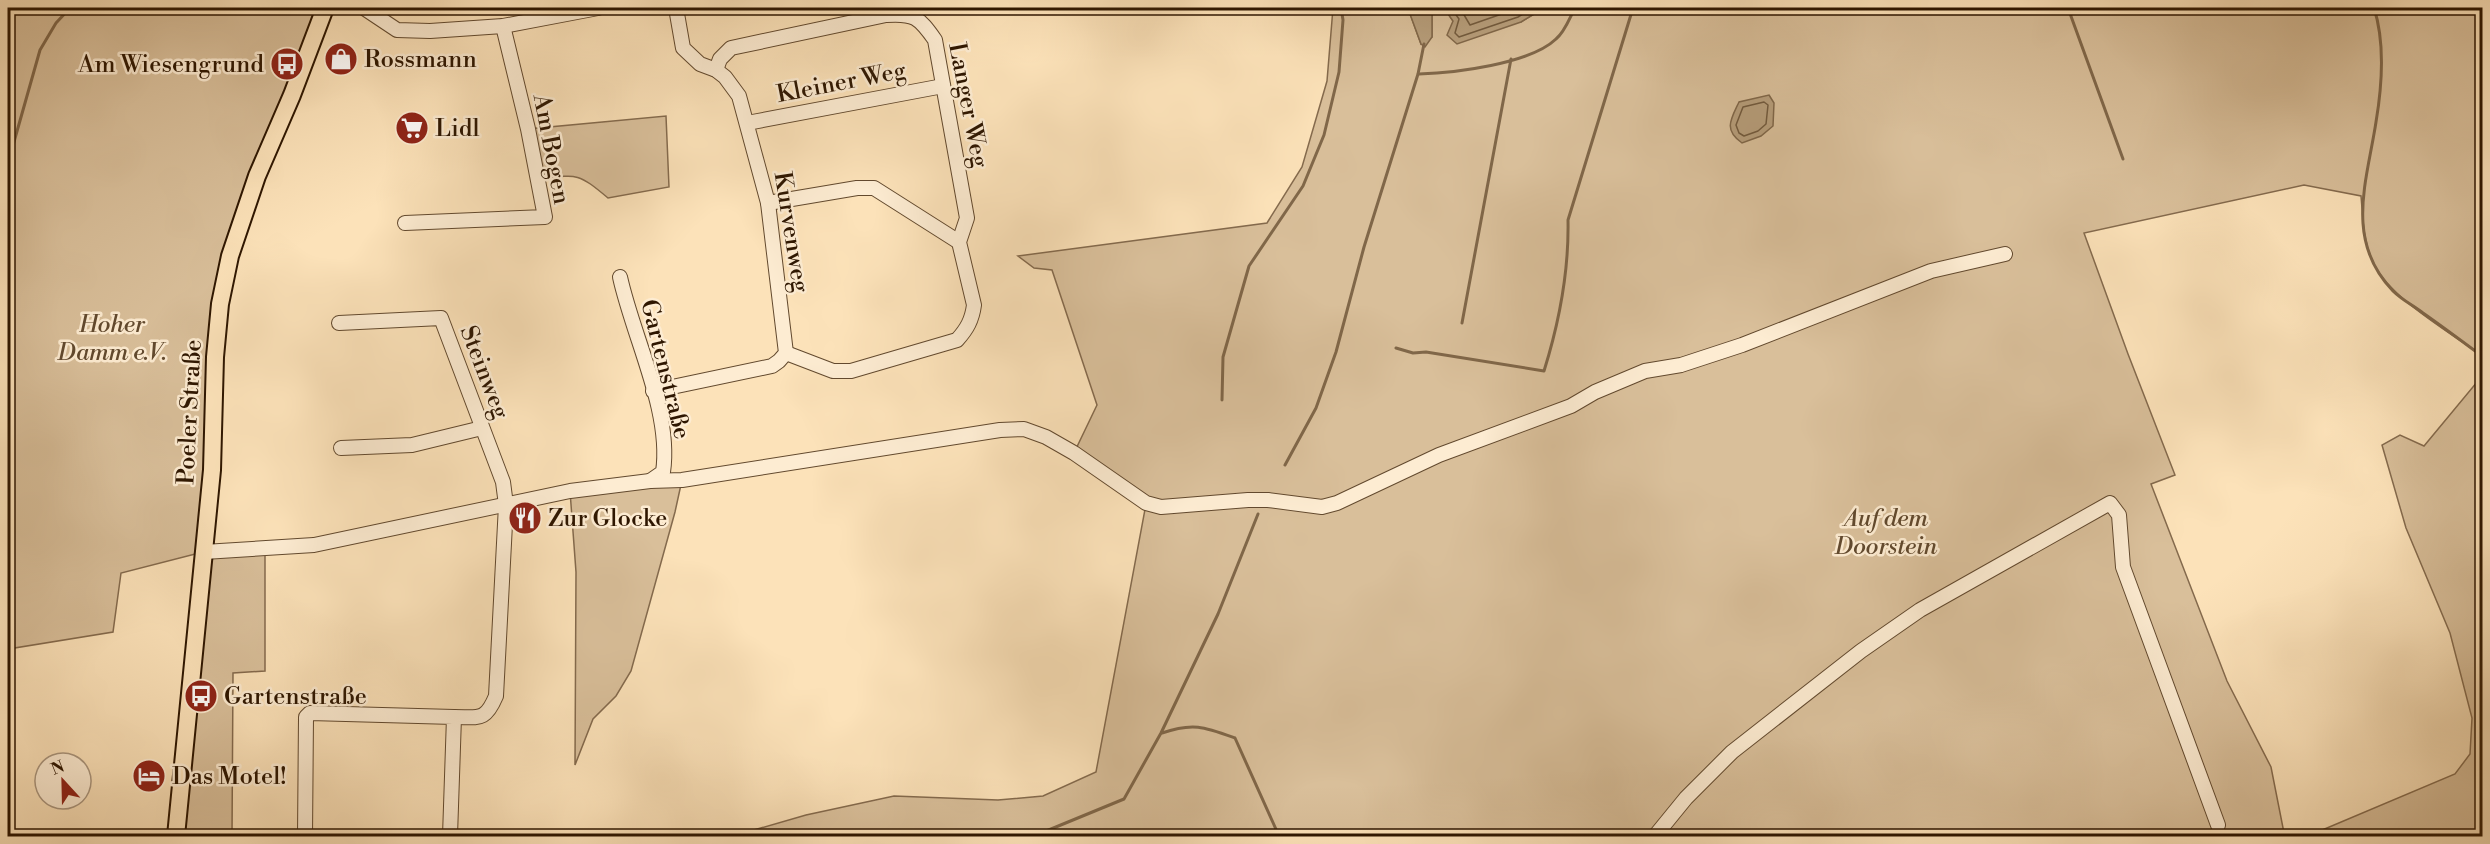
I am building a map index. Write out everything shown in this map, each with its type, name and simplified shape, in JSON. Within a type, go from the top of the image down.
[{"type":"main road","name":"Poeler Straße","points":[[176,837],[212,470],[215,357],[220,304],[230,256],[257,176],[292,95],[325,8]]},
{"type":"street","points":[[364,8],[397,30],[476,29],[598,8]]},
{"type":"street","name":"Kurvenweg","points":[[676,8],[683,48],[700,64],[716,70],[725,77],[739,96],[768,203],[786,353]]},
{"type":"street","name":"Langer Weg","points":[[716,70],[720,59],[731,48],[886,15],[904,14],[916,17],[935,40],[967,218],[959,242],[974,305],[973,315],[967,329],[957,340],[851,371],[833,371],[786,353]]},
{"type":"street","name":"Am Bogen","points":[[405,223],[545,217],[528,129],[502,26]]},
{"type":"street","name":"Kleiner Weg","points":[[747,123],[943,86]]},
{"type":"street","points":[[768,203],[856,188],[874,188],[959,242]]},
{"type":"street","points":[[204,552],[314,544],[570,491],[650,481],[682,480],[1000,430],[1024,429],[1046,437],[1074,453],[1146,503],[1161,507],[1268,500],[1322,507],[1337,503],[1439,455],[1571,406],[1595,392],[1645,371],[1681,365],[1742,345],[1930,271],[2005,254]]},
{"type":"street","name":"Gartenstraße","points":[[620,277],[653,391],[666,451],[663,472],[650,481]]},
{"type":"street","name":"Steinweg","points":[[339,323],[441,318],[503,482],[506,505],[496,696],[490,711],[480,717],[454,717]]},
{"type":"street","points":[[653,391],[772,366],[779,362],[786,353]]},
{"type":"street","points":[[341,447],[412,445],[482,428]]},
{"type":"street","points":[[1655,837],[1686,798],[1732,752],[1861,651],[1920,610],[2110,503],[2119,515],[2122,567],[2218,825]]},
{"type":"street","points":[[305,837],[306,717],[310,713],[454,717],[450,837]]},
{"type":"green space","name":"Hoher Damm e.V.","points":[[8,8],[325,8],[230,256],[204,552],[265,548],[265,671],[233,673],[232,836],[178,836],[203,552],[121,573],[113,632],[8,649]]},
{"type":"green space","name":"Auf dem Doorstein","points":[[1333,8],[1411,8],[1410,14],[1421,44],[1432,37],[1432,8],[1444,8],[1453,21],[1521,22],[1544,8],[2482,8],[2482,356],[2408,303],[2382,277],[2370,256],[2364,230],[2361,196],[2304,185],[2084,233],[2175,475],[2151,484],[2227,681],[2271,767],[2284,833],[2293,836],[733,836],[806,815],[894,796],[998,800],[1043,796],[1096,772],[1146,504],[1074,453],[1097,405],[1052,270],[1034,268],[1018,256],[1267,223],[1302,167],[1327,81]]},
{"type":"green space","points":[[666,116],[669,187],[608,198],[583,179],[576,177],[538,180],[528,129]]},
{"type":"green space","points":[[2482,376],[2482,836],[2308,836],[2455,774],[2470,754],[2472,718],[2450,633],[2406,528],[2382,445],[2400,435],[2424,446]]},
{"type":"green space","points":[[682,480],[631,671],[616,696],[593,719],[575,765],[576,572],[570,491]]},
{"type":"water","points":[[1411,8],[1432,8],[1432,37],[1425,47],[1421,44],[1410,14]]},
{"type":"water","points":[[1444,8],[1544,8],[1521,22],[1457,44],[1447,35],[1453,21]]},
{"type":"water","points":[[1769,95],[1774,103],[1773,126],[1761,136],[1742,143],[1732,134],[1730,124],[1739,102]]},
{"type":"waterway","points":[[8,163],[40,50],[56,23],[70,8]]},
{"type":"waterway","points":[[1222,400],[1223,357],[1249,266],[1303,186],[1324,135],[1339,72],[1343,20],[1341,8]]},
{"type":"waterway","points":[[1419,74],[1491,66],[1529,55],[1544,48],[1559,36],[1575,8]]},
{"type":"waterway","points":[[1396,348],[1413,353],[1426,352],[1544,371],[1562,297],[1567,258],[1568,220],[1633,8]]},
{"type":"waterway","points":[[2068,8],[2123,159]]},
{"type":"waterway","points":[[2374,8],[2380,35],[2381,79],[2363,210],[2368,251],[2378,272],[2393,291],[2482,356]]},
{"type":"waterway","points":[[1285,465],[1316,408],[1336,352],[1364,247],[1418,74],[1424,44]]},
{"type":"waterway","points":[[1462,323],[1511,59]]},
{"type":"waterway","points":[[1034,836],[1124,799],[1161,733],[1218,614],[1258,514]]},
{"type":"waterway","points":[[1162,733],[1199,727],[1235,738],[1279,836]]},
{"type":"place","name":"Rossmann","points":[[341,59]]},
{"type":"place","name":"Am Wiesengrund","points":[[287,64]]},
{"type":"place","name":"Lidl","points":[[412,128]]},
{"type":"place","name":"Zur Glocke","points":[[525,518]]},
{"type":"place","name":"Gartenstraße","points":[[201,696]]},
{"type":"place","name":"Das Motel!","points":[[149,776]]}]
